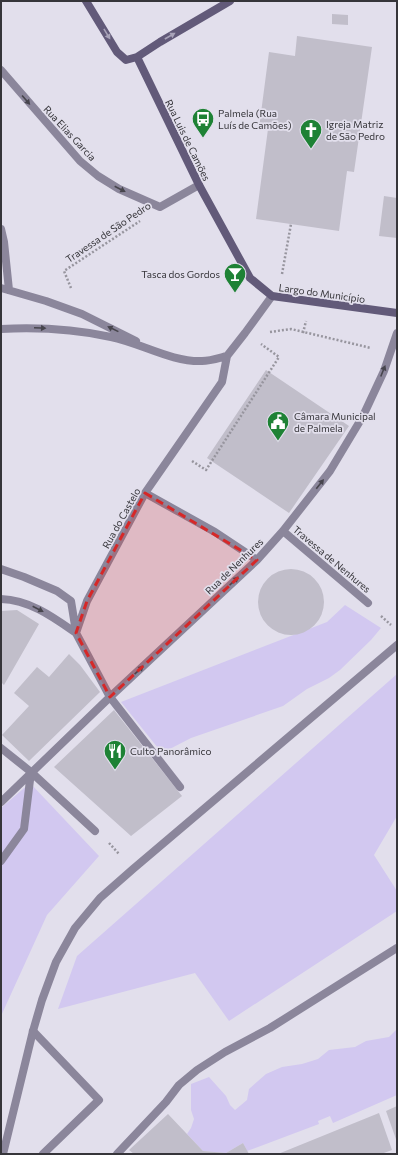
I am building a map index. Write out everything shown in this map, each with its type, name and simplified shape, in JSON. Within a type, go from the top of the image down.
[{"type":"street","points":[[86,1],[118,52],[126,60],[137,57],[230,1]]},
{"type":"street","name":"Rua Luis de Camões","points":[[137,57],[199,185],[250,278],[272,296]]},
{"type":"street","name":"Rua Elias Garcia","points":[[1,70],[80,161],[98,176],[119,189],[160,207]]},
{"type":"street","points":[[160,207],[199,185]]},
{"type":"street","points":[[1,229],[4,242],[5,289],[46,301],[82,314],[160,352]]},
{"type":"street","name":"Largo do Município","points":[[226,356],[272,296],[397,313]]},
{"type":"street","points":[[1,329],[27,327],[66,329],[112,337],[187,360],[204,361],[226,356]]},
{"type":"street","name":"Rua de Nenhures","points":[[1,802],[110,697],[257,560],[283,531],[330,471],[363,416],[384,371],[397,333]]},
{"type":"street","name":"Rua do Castelo","points":[[76,633],[87,601],[145,492],[222,382],[226,356]]},
{"type":"street","points":[[145,492],[215,532],[257,560]]},
{"type":"street","name":"Travessa de Nenhures","points":[[283,531],[368,603]]},
{"type":"street","points":[[1,569],[57,591],[71,601],[76,633],[110,697],[180,787]]},
{"type":"street","points":[[1,599],[31,605],[49,614],[76,633]]},
{"type":"street","points":[[3,1154],[42,1000],[56,962],[75,928],[100,898],[397,645]]},
{"type":"street","points":[[1,748],[31,772],[95,831]]},
{"type":"street","points":[[1,861],[24,829],[31,772]]},
{"type":"street","points":[[117,1154],[166,1102],[179,1085],[197,1070],[225,1052],[270,1028],[397,948]]},
{"type":"street","points":[[33,1031],[99,1100],[43,1154]]},
{"type":"path","name":"Travessa de São Pedro","points":[[82,314],[64,271],[160,207]]},
{"type":"path","points":[[282,274],[291,224]]},
{"type":"path","points":[[303,332],[307,318]]},
{"type":"path","points":[[267,332],[291,329],[374,349]]},
{"type":"path","points":[[206,470],[279,357],[259,342]]},
{"type":"highlighted area","points":[[145,493],[257,560],[110,697],[76,633],[87,601]]},
{"type":"shaded area","points":[[345,605],[381,628],[371,640],[340,670],[329,678],[307,689],[283,706],[191,738],[162,753],[121,702],[327,622]]},
{"type":"shaded area","points":[[397,674],[397,816],[374,855],[397,891],[397,911],[229,1021],[195,973],[58,1009],[77,956]]},
{"type":"shaded area","points":[[30,783],[99,856],[47,915],[1,1016],[1,808]]},
{"type":"shaded area","points":[[397,1029],[397,1095],[333,1123],[330,1116],[318,1121],[319,1124],[247,1151],[243,1143],[226,1153],[203,1151],[187,1134],[194,1119],[191,1110],[191,1084],[209,1077],[226,1096],[230,1105],[235,1110],[247,1100],[249,1089],[266,1074],[282,1067],[302,1064],[318,1059],[329,1050],[355,1047],[366,1041],[389,1037]]},
{"type":"building","points":[[332,14],[348,15],[348,25],[332,24]]},
{"type":"building","name":"Igreja Matriz de São Pedro","points":[[297,36],[372,47],[354,172],[347,171],[339,231],[256,219],[268,129],[259,128],[269,52],[295,56]]},
{"type":"building","points":[[384,196],[397,198],[397,238],[379,236]]},
{"type":"building","name":"Câmara Municipal de Palmela","points":[[266,370],[349,426],[289,513],[207,458]]},
{"type":"building","points":[[285,569],[297,569],[309,574],[319,584],[324,596],[322,615],[309,630],[297,635],[285,635],[273,630],[263,620],[258,608],[258,596],[263,584],[273,574]]},
{"type":"building","points":[[17,610],[39,624],[4,685],[1,682],[1,611]]},
{"type":"building","points":[[69,654],[80,665],[100,692],[29,761],[2,735],[29,706],[14,693],[37,667],[49,677]]},
{"type":"building","points":[[114,710],[182,796],[131,836],[54,767]]},
{"type":"building","points":[[397,1106],[397,1142],[386,1111]]},
{"type":"building","points":[[379,1113],[392,1150],[381,1154],[278,1154]]},
{"type":"building","points":[[168,1114],[203,1151],[226,1153],[243,1143],[249,1154],[134,1154],[129,1150]]},
{"type":"place","name":"Palmela (Rua Luís de Camões)","points":[[203,138]]},
{"type":"place","name":"Igreja Matriz de São Pedro","points":[[311,150]]},
{"type":"place","name":"Tasca dos Gordos","points":[[235,294]]},
{"type":"place","name":"Câmara Municipal de Palmela","points":[[278,442]]},
{"type":"place","name":"Culto Panorâmico","points":[[115,770]]}]
